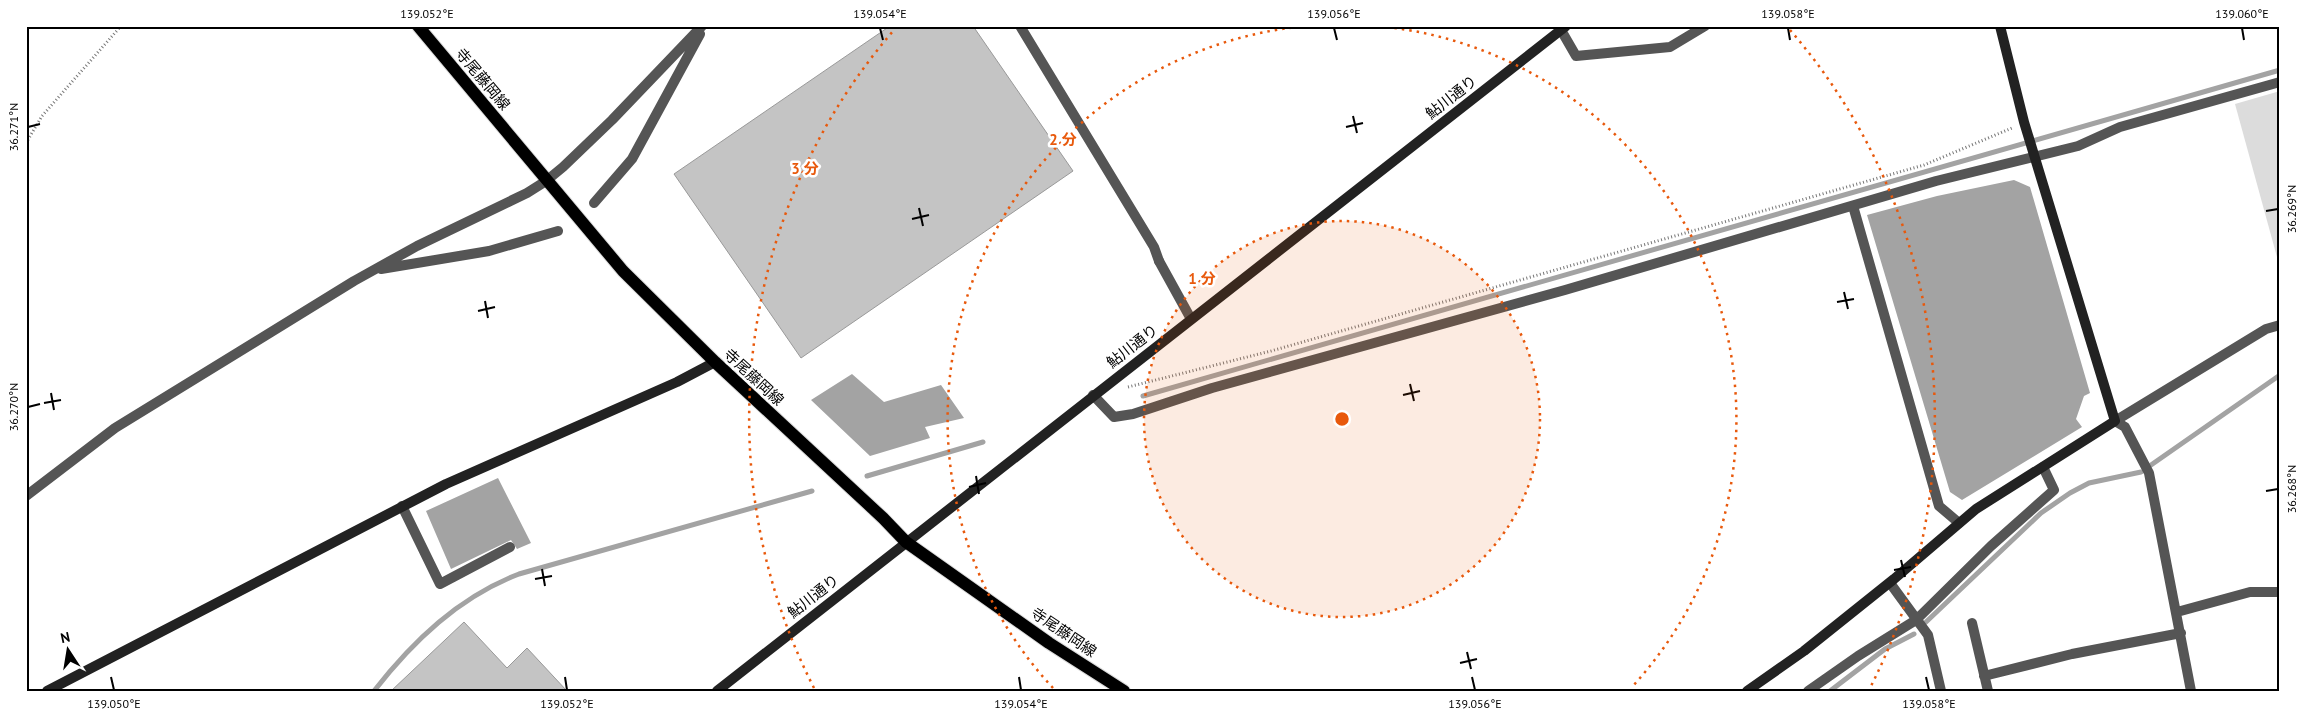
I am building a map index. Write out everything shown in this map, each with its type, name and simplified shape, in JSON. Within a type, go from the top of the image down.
[{"type":"main road","name":"寺尾藤岡線","points":[[418,26],[623,271],[714,362],[883,518],[906,542],[1049,643],[1124,691]]},
{"type":"street","points":[[26,496],[115,428],[354,281],[417,246],[527,193],[546,181],[564,167],[612,120],[703,26]]},
{"type":"street","points":[[594,203],[632,158],[703,26]]},
{"type":"street","points":[[1020,26],[1154,247],[1159,261],[1190,319]]},
{"type":"street","points":[[1564,28],[1576,56],[1670,48],[1705,26]]},
{"type":"street","points":[[2000,26],[2024,122],[2115,421],[2125,427],[2149,473],[2178,612],[2191,691]]},
{"type":"street","name":"鮎川通り","points":[[717,691],[1564,28]]},
{"type":"street","points":[[1093,395],[1114,417],[1133,414],[1212,388],[1565,290],[1936,181],[2034,154],[2078,146],[2120,127],[2280,82]]},
{"type":"street","points":[[1853,206],[1939,506],[1960,524]]},
{"type":"street","points":[[354,281],[382,269],[489,251],[558,231]]},
{"type":"street","points":[[1747,691],[1804,651],[1890,582],[1976,509],[2266,329],[2280,324]]},
{"type":"street","points":[[47,691],[446,484],[677,382],[714,362]]},
{"type":"street","points":[[1808,691],[1858,656],[1916,620],[1991,546],[2054,490],[2043,467]]},
{"type":"street","points":[[402,506],[440,584],[510,547]]},
{"type":"street","points":[[1890,582],[1928,635],[1941,691]]},
{"type":"street","points":[[2178,612],[2250,592],[2280,592]]},
{"type":"street","points":[[1972,622],[1988,691]]},
{"type":"street","points":[[1984,676],[2072,654],[2181,634]]},
{"type":"path","points":[[26,143],[42,116],[121,26]]},
{"type":"path","points":[[1128,387],[1271,351],[1924,164],[2024,122]]},
{"type":"shaded area","points":[[2280,91],[2280,268],[2235,104]]},
{"type":"shaded area","points":[[2014,180],[2030,187],[2090,393],[2084,396],[2076,419],[2082,427],[1962,500],[1950,492],[1867,215],[1937,196]]},
{"type":"shaded area","points":[[852,374],[884,402],[941,385],[964,418],[925,427],[930,438],[870,456],[811,400]]},
{"type":"shaded area","points":[[498,478],[531,543],[517,549],[511,540],[451,569],[426,511]]},
{"type":"building","points":[[890,26],[973,26],[1073,171],[801,358],[674,174]]},
{"type":"building","points":[[464,622],[507,668],[527,648],[567,691],[391,691]]},
{"type":"waterway","points":[[1143,396],[2280,70]]},
{"type":"waterway","points":[[2151,465],[2280,375]]},
{"type":"waterway","points":[[867,476],[983,442]]},
{"type":"waterway","points":[[1926,622],[2041,513],[2070,493],[2089,483],[2141,472]]},
{"type":"waterway","points":[[374,691],[421,638],[439,622],[457,608],[497,584],[519,574],[812,491]]},
{"type":"waterway","points":[[1830,691],[1885,649],[1914,634]]}]
